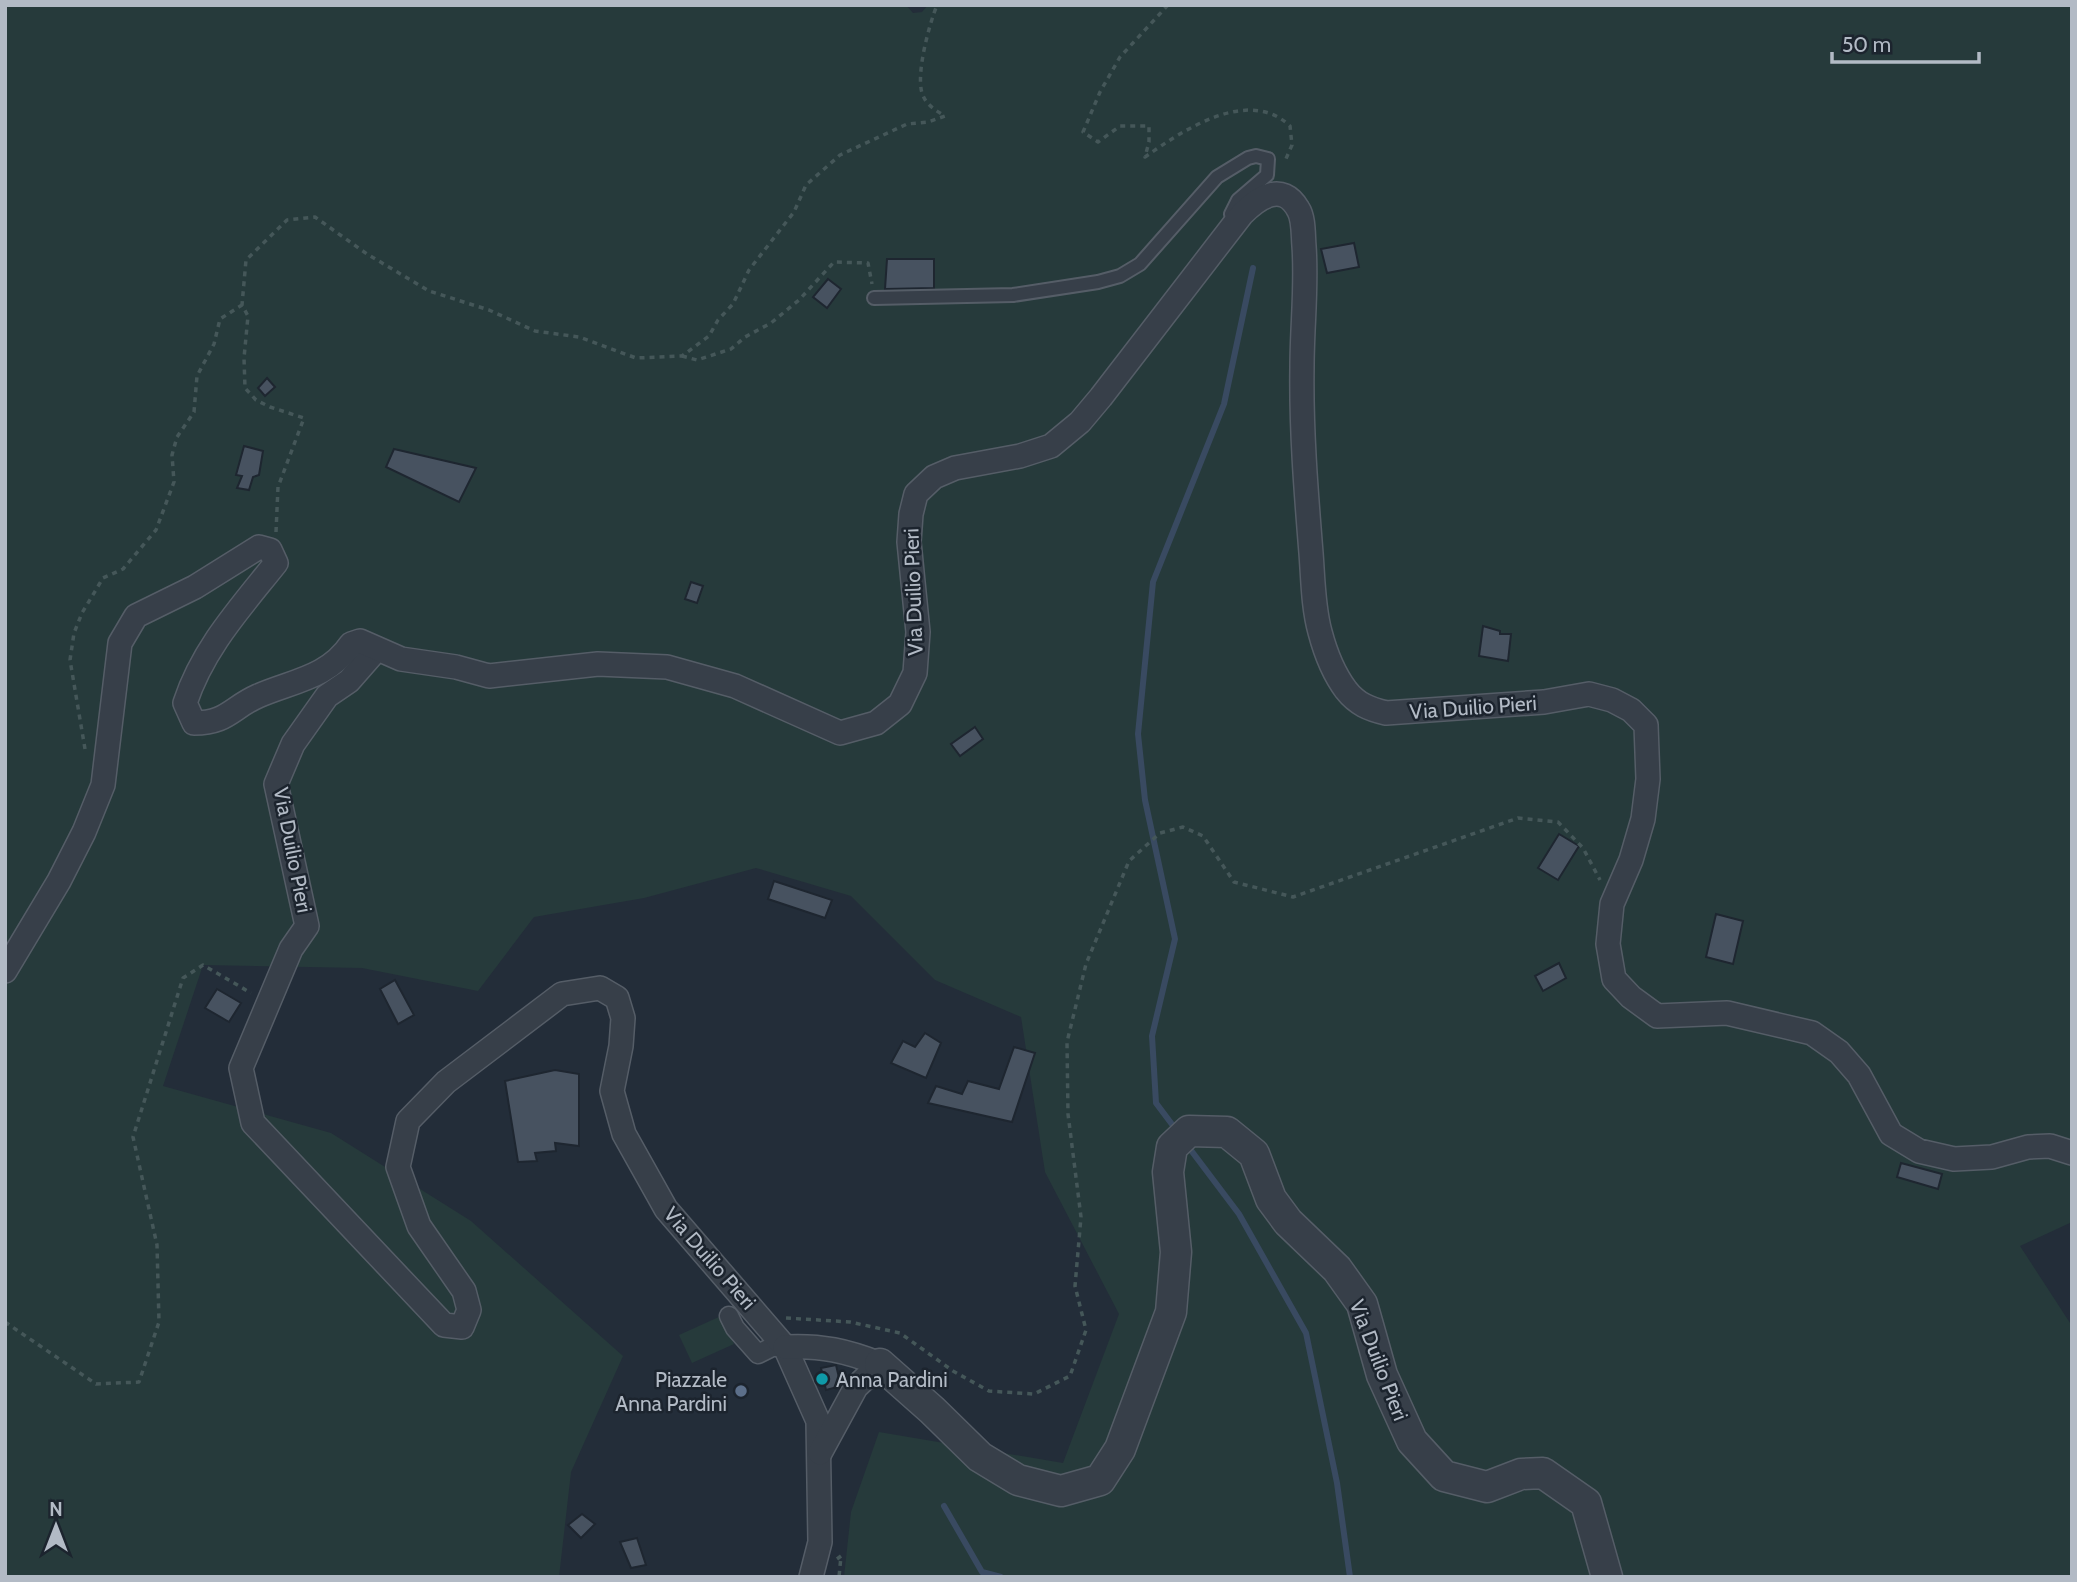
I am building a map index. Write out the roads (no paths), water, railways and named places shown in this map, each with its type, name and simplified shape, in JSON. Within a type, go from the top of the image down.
[{"type":"street","name":"Via Duilio Pieri","points":[[819,1455],[818,1421],[785,1347],[666,1209],[624,1134],[612,1091],[621,1046],[623,1018],[617,998],[600,988],[562,994],[446,1082],[408,1121],[398,1167],[419,1226],[464,1292],[469,1310],[462,1327],[444,1325],[253,1123],[241,1068],[290,949],[307,926],[276,784],[293,744],[327,696],[349,681],[377,649],[401,659],[456,667],[489,676],[598,664],[667,667],[734,687],[840,733],[876,723],[900,705],[915,673],[918,632],[909,542],[916,494],[934,477],[955,468],[1020,456],[1051,446],[1080,422],[1234,223],[1258,199],[1273,194],[1281,194],[1299,209],[1303,233],[1306,276],[1302,367],[1308,518],[1319,631],[1332,665],[1346,690],[1363,707],[1386,713],[1544,702],[1589,694],[1612,700],[1631,710],[1646,725],[1648,779],[1643,819],[1634,850],[1612,904],[1608,944],[1614,979],[1630,997],[1657,1016],[1727,1013],[1812,1034],[1839,1052],[1859,1075],[1891,1134],[1919,1151],[1954,1159],[1992,1157],[2028,1147],[2050,1146],[2072,1153]]},
{"type":"street","points":[[5,971],[59,881],[84,832],[103,785],[120,643],[136,616],[195,587],[259,547],[271,550],[276,562],[213,644],[194,677],[185,702],[194,723],[213,723],[257,696],[313,677],[344,655],[351,644],[360,641],[377,649]]},
{"type":"street","name":"Via Duilio Pieri","points":[[785,1347],[808,1345],[849,1351],[880,1364],[980,1457],[1018,1480],[1061,1491],[1100,1480],[1120,1449],[1171,1312],[1176,1252],[1168,1172],[1181,1139],[1227,1132],[1254,1154],[1271,1199],[1288,1223],[1338,1269],[1362,1304],[1382,1375],[1412,1441],[1444,1476],[1488,1487],[1521,1474],[1543,1473],[1586,1503],[1607,1577]]},
{"type":"street","points":[[729,1316],[735,1328],[758,1354],[772,1348],[785,1347]]},
{"type":"street","points":[[811,1577],[820,1542],[819,1455],[856,1387],[880,1364]]},
{"type":"lane","points":[[874,298],[1013,295],[1120,276],[1140,264],[1217,177],[1248,158],[1256,156],[1268,159],[1267,175],[1238,200],[1231,214],[1234,223]]},
{"type":"waterway","points":[[1177,1131],[1156,1103],[1152,1036],[1175,939],[1145,800],[1138,734],[1153,582],[1224,404],[1253,268]]},
{"type":"waterway","points":[[1187,1145],[1239,1214],[1306,1333],[1337,1483],[1350,1577]]},
{"type":"waterway","points":[[944,1506],[982,1572],[1001,1577]]},
{"type":"place","name":"Anna Pardini","points":[[822,1379]]},
{"type":"place","name":"Piazzale Anna Pardini","points":[[741,1391]]}]
